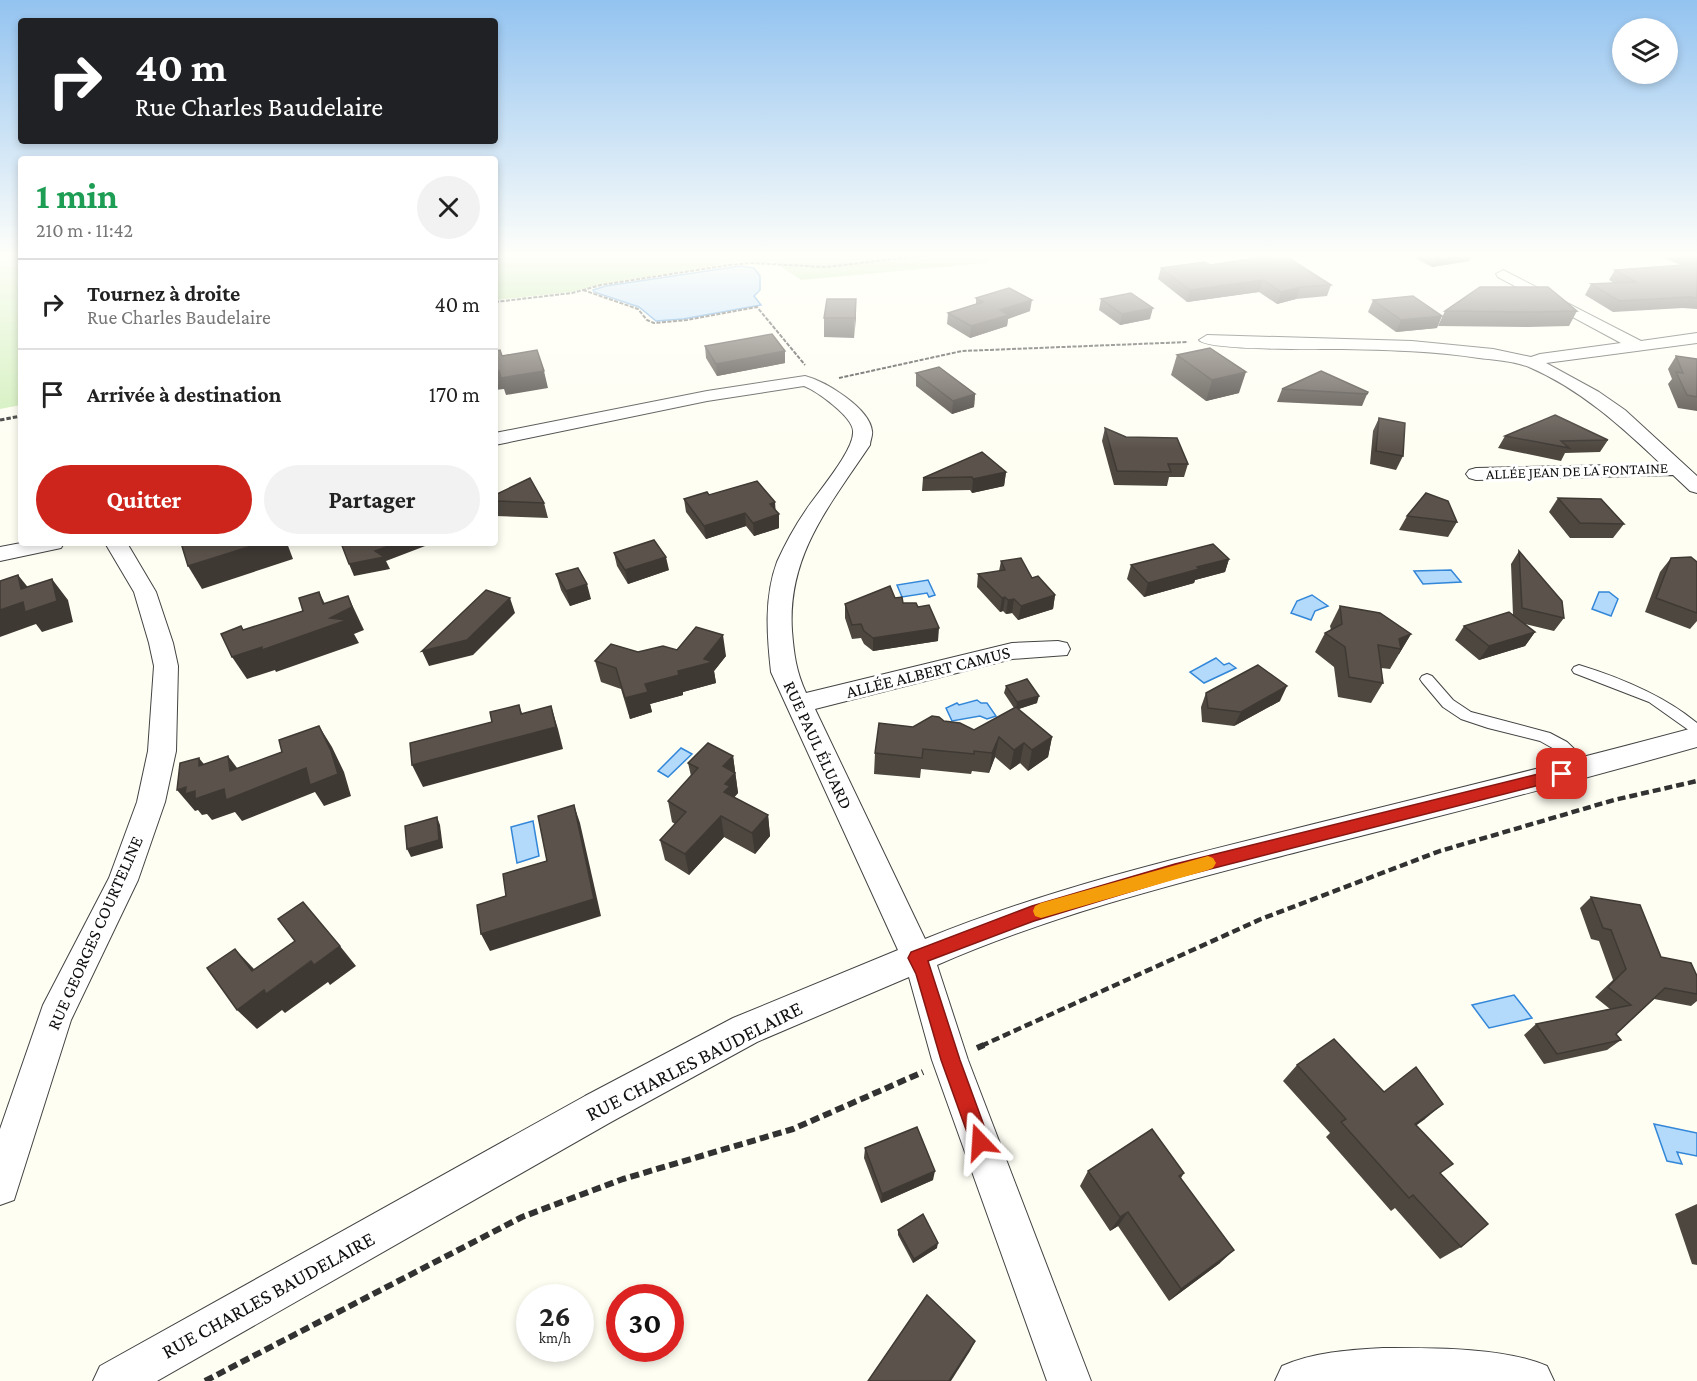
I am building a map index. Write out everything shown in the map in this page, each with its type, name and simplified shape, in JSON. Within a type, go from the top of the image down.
[{"type":"street","points":[[1589,319],[1639,346]]},
{"type":"street","points":[[1533,363],[1539,359],[1697,338]]},
{"type":"street","points":[[1207,340],[1248,344],[1429,347],[1494,354],[1533,363],[1593,396],[1618,414],[1697,487]]},
{"type":"street","points":[[498,437],[707,396],[790,382],[812,382]]},
{"type":"street","name":"RUE PAUL ÉLUARD","points":[[812,382],[848,408],[859,419],[863,432],[860,445],[803,536],[783,579],[780,641],[784,672],[924,972],[954,1070],[1069,1381]]},
{"type":"street","name":"ALLÉE JEAN DE LA FONTAINE","points":[[1476,474],[1678,469]]},
{"type":"street","points":[[0,554],[39,546]]},
{"type":"street","name":"RUE GEORGES COURTELINE","points":[[0,1186],[56,1017],[123,880],[151,802],[162,751],[166,666],[145,592],[118,546]]},
{"type":"street","name":"ALLÉE ALBERT CAMUS","points":[[799,704],[1012,651],[1058,649]]},
{"type":"street","name":"RUE CHARLES BAUDELAIRE","points":[[115,1381],[598,1109],[745,1030],[917,958],[1032,914],[1175,871],[1585,768],[1697,736]]},
{"type":"street","points":[[1297,1381],[1315,1376],[1360,1371],[1491,1374],[1532,1381]]},
{"type":"lane","points":[[1579,670],[1654,699],[1671,709],[1697,731]]},
{"type":"lane","points":[[1427,679],[1442,697],[1463,714],[1479,721],[1544,736],[1564,748],[1585,768]]},
{"type":"path","points":[[649,319],[654,323],[695,319]]},
{"type":"path","points":[[767,319],[814,377],[812,382],[962,351],[1207,340]]},
{"type":"path","points":[[0,420],[18,417]]},
{"type":"green space","points":[[0,319],[18,319],[18,406],[0,409]]},
{"type":"water","points":[[1451,570],[1461,582],[1423,584],[1414,571]]},
{"type":"water","points":[[928,580],[935,595],[929,597],[927,593],[902,597],[897,585]]},
{"type":"water","points":[[1599,592],[1609,592],[1618,599],[1611,616],[1592,609]]},
{"type":"water","points":[[1312,595],[1328,606],[1315,611],[1311,620],[1291,613],[1297,601]]},
{"type":"water","points":[[1216,658],[1224,665],[1229,663],[1236,668],[1204,683],[1190,672]]},
{"type":"water","points":[[977,700],[987,703],[996,716],[987,719],[980,716],[952,721],[946,708],[957,703],[959,705]]},
{"type":"water","points":[[681,748],[692,754],[668,777],[658,771]]},
{"type":"water","points":[[533,821],[539,856],[517,863],[511,827]]},
{"type":"water","points":[[1514,995],[1532,1018],[1489,1028],[1472,1005]]},
{"type":"water","points":[[1654,1124],[1697,1133],[1697,1156],[1677,1152],[1682,1164],[1667,1161]]},
{"type":"building","points":[[959,319],[994,319],[971,326]]},
{"type":"building","points":[[772,334],[785,351],[716,364],[705,346]]},
{"type":"building","points":[[1210,348],[1246,372],[1212,380],[1177,355]]},
{"type":"building","points":[[498,350],[500,350],[502,356],[537,350],[544,371],[501,378],[498,371]]},
{"type":"building","points":[[1676,356],[1697,359],[1697,397],[1687,395],[1676,372],[1683,373]]},
{"type":"building","points":[[939,367],[975,394],[953,401],[916,373]]},
{"type":"building","points":[[1321,371],[1368,392],[1367,394],[1282,389]]},
{"type":"building","points":[[1555,415],[1608,440],[1561,441],[1569,448],[1505,436]]},
{"type":"building","points":[[1379,418],[1405,423],[1403,456],[1376,451]]},
{"type":"building","points":[[1105,428],[1126,437],[1177,438],[1188,464],[1168,464],[1171,472],[1117,471]]},
{"type":"building","points":[[982,452],[1006,472],[973,479],[972,477],[923,478]]},
{"type":"building","points":[[530,478],[544,503],[498,501],[498,494]]},
{"type":"building","points":[[757,481],[775,502],[770,504],[779,514],[753,523],[745,513],[704,526],[684,499],[707,492],[709,495]]},
{"type":"building","points":[[1426,493],[1448,501],[1457,522],[1407,516]]},
{"type":"building","points":[[1558,498],[1601,499],[1624,524],[1580,523]]},
{"type":"building","points":[[654,540],[666,557],[625,570],[614,553]]},
{"type":"building","points":[[1213,544],[1229,559],[1148,583],[1131,565]]},
{"type":"building","points":[[182,546],[251,546],[188,566]]},
{"type":"building","points":[[342,546],[389,546],[375,551],[384,557],[349,564]]},
{"type":"building","points":[[1519,551],[1562,601],[1564,618],[1522,608]]},
{"type":"building","points":[[1691,557],[1697,562],[1697,613],[1656,598],[1671,558]]},
{"type":"building","points":[[1021,558],[1032,578],[1038,576],[1055,595],[1021,606],[1014,599],[1002,598],[978,574],[1005,570],[1001,561]]},
{"type":"building","points":[[578,568],[587,584],[566,591],[556,574]]},
{"type":"building","points":[[18,575],[21,589],[52,579],[57,601],[25,612],[23,602],[0,610],[0,581]]},
{"type":"building","points":[[890,586],[895,598],[902,597],[903,603],[916,603],[918,607],[929,605],[939,628],[873,638],[864,631],[861,624],[852,625],[845,604]]},
{"type":"building","points":[[486,590],[510,598],[467,640],[422,651]]},
{"type":"building","points":[[319,592],[323,604],[348,596],[352,607],[330,618],[347,620],[262,650],[262,647],[232,657],[221,634],[241,626],[243,630],[303,611],[299,598]]},
{"type":"building","points":[[1340,606],[1380,613],[1411,634],[1399,639],[1401,649],[1378,645],[1383,683],[1349,677],[1345,647],[1325,633],[1342,624]]},
{"type":"building","points":[[1509,612],[1535,632],[1489,646],[1464,626]]},
{"type":"building","points":[[696,627],[723,635],[704,659],[713,662],[678,671],[679,675],[645,684],[648,692],[625,698],[616,668],[595,661],[611,644],[638,652],[663,646],[677,650]]},
{"type":"building","points":[[1258,665],[1287,686],[1241,712],[1208,708],[1206,693]]},
{"type":"building","points":[[1027,679],[1039,696],[1017,702],[1006,686]]},
{"type":"building","points":[[519,705],[521,714],[551,706],[556,727],[412,765],[410,743],[492,722],[490,712]]},
{"type":"building","points":[[1016,707],[1052,737],[1032,750],[1024,743],[1014,750],[999,737],[992,753],[974,751],[974,754],[923,749],[922,758],[875,753],[879,723],[913,727],[932,716],[944,721],[960,723],[974,730]]},
{"type":"building","points":[[319,726],[331,751],[338,774],[310,785],[306,768],[226,800],[224,789],[195,799],[195,791],[185,794],[186,787],[177,790],[180,763],[199,758],[199,766],[228,756],[230,771],[282,752],[279,740]]},
{"type":"building","points":[[708,743],[733,756],[723,766],[735,773],[725,784],[730,786],[724,792],[768,815],[752,833],[721,816],[685,854],[660,840],[686,812],[668,801],[698,768],[688,763]]},
{"type":"building","points":[[574,805],[594,899],[481,934],[477,905],[506,896],[503,874],[547,861],[538,816]]},
{"type":"building","points":[[437,817],[439,840],[407,849],[405,826]]},
{"type":"building","points":[[1591,897],[1640,905],[1661,957],[1691,963],[1697,976],[1697,994],[1665,988],[1616,1034],[1621,1040],[1557,1054],[1536,1024],[1631,1005],[1608,987],[1626,969],[1611,930],[1603,928]]},
{"type":"building","points":[[303,902],[340,946],[314,965],[311,961],[266,994],[264,990],[237,1010],[207,968],[235,949],[252,971],[295,941],[278,919]]},
{"type":"building","points":[[1334,1039],[1384,1092],[1416,1067],[1443,1104],[1415,1124],[1453,1164],[1440,1173],[1488,1224],[1461,1247],[1413,1195],[1409,1198],[1341,1122],[1346,1119],[1297,1065]]},
{"type":"building","points":[[917,1127],[935,1171],[882,1194],[865,1148]]},
{"type":"building","points":[[1152,1129],[1184,1173],[1179,1176],[1234,1250],[1181,1289],[1128,1212],[1120,1217],[1088,1171]]},
{"type":"building","points":[[923,1214],[938,1243],[914,1259],[898,1230]]},
{"type":"building","points":[[927,1295],[975,1341],[949,1381],[868,1381]]},
{"type":"slow traffic","points":[[1041,911],[1208,863]]},
{"type":"route","points":[[980,1142],[950,1060],[924,972],[917,958],[964,938],[1032,914],[1175,871],[1562,774]]}]
